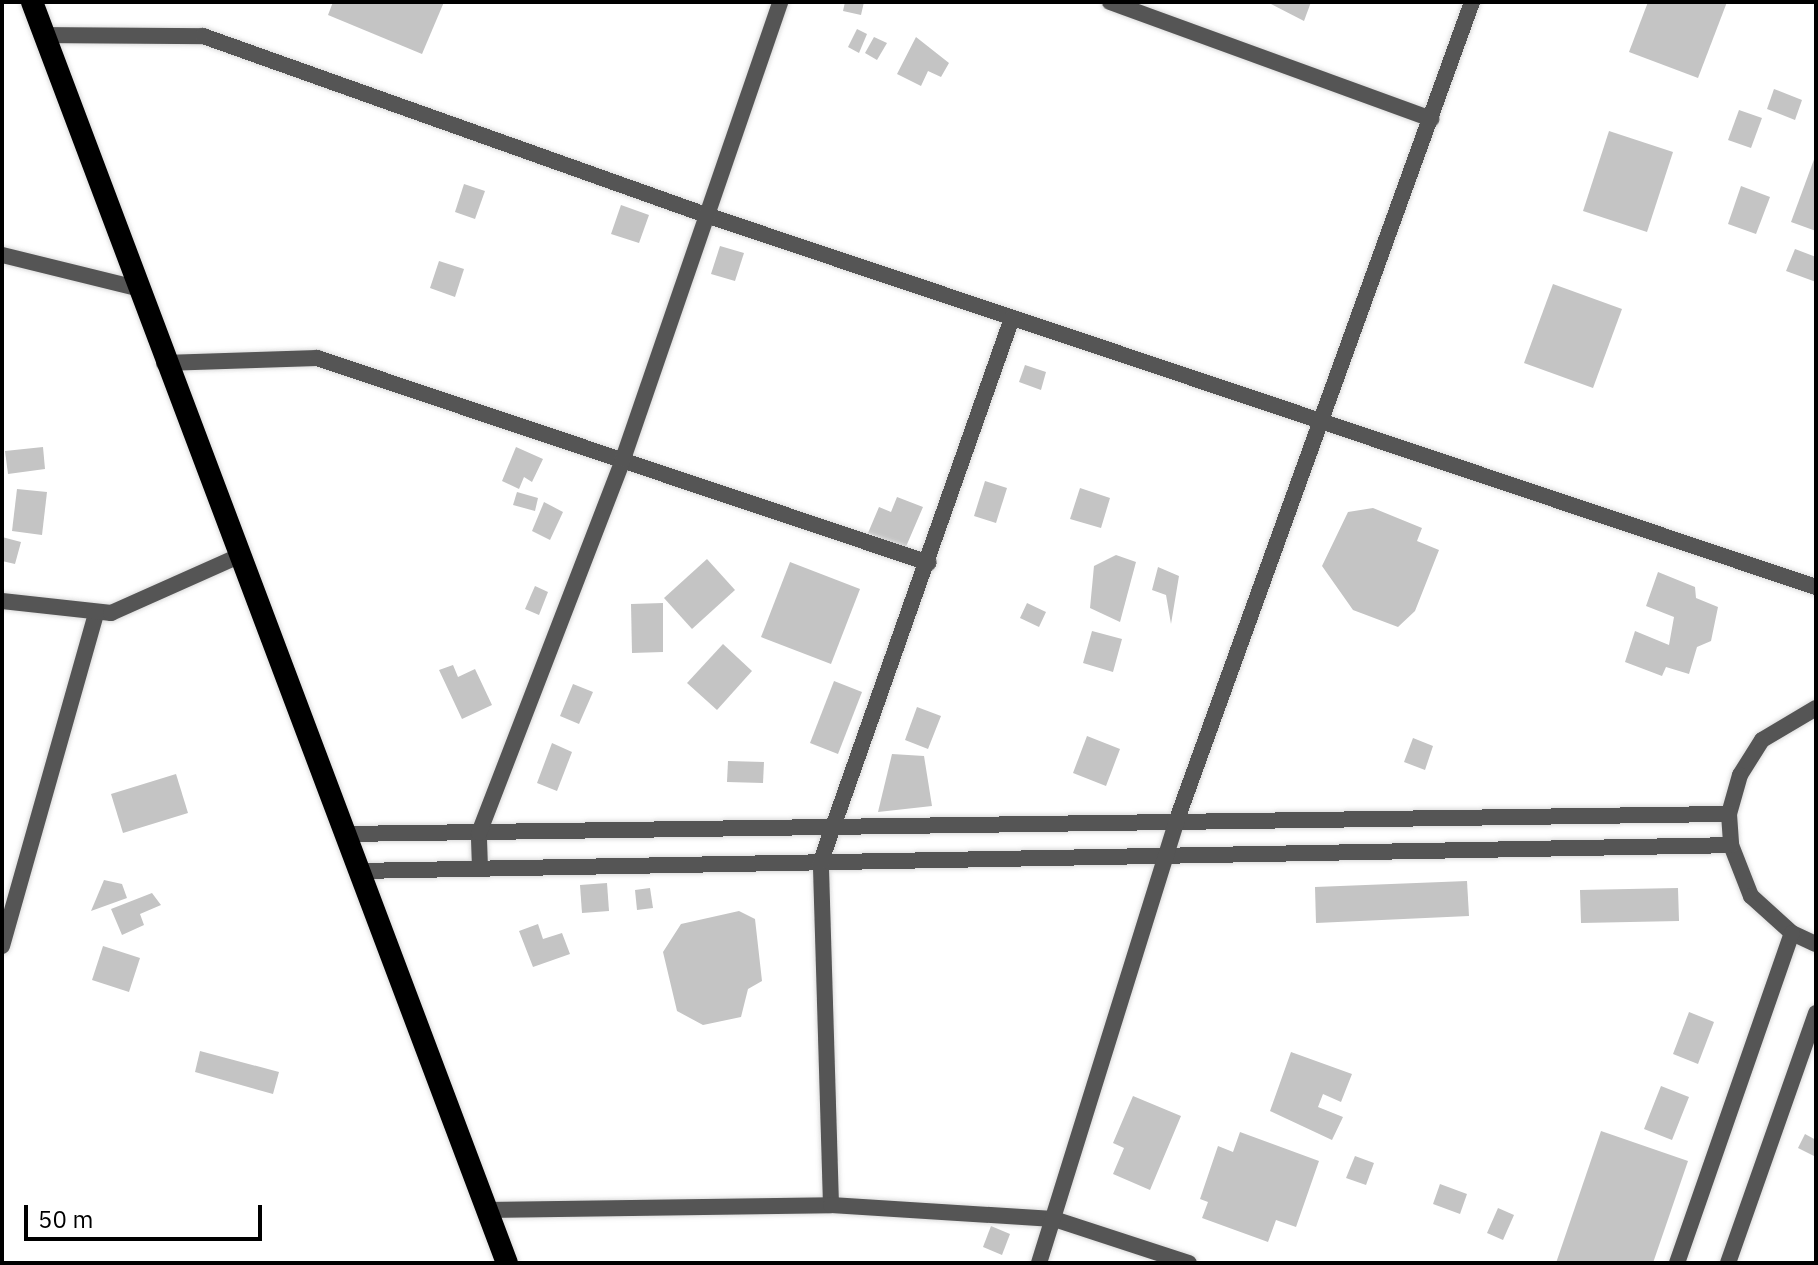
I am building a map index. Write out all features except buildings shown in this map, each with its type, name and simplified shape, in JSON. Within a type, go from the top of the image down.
[{"type":"highway","points":[[32,2],[140,289],[164,363],[507,1263]]},
{"type":"street","points":[[480,868],[479,833],[623,459],[780,2]]},
{"type":"street","points":[[1110,2],[1431,119]]},
{"type":"street","points":[[1039,1263],[1176,822],[1323,424],[1472,2]]},
{"type":"street","points":[[43,35],[203,36],[706,215],[1816,587]]},
{"type":"street","points":[[2,255],[140,289]]},
{"type":"street","points":[[831,1205],[821,861],[929,563],[1012,318]]},
{"type":"street","points":[[164,363],[317,358],[929,563]]},
{"type":"street","points":[[2,601],[96,614],[141,602],[239,556]]},
{"type":"street","points":[[2,946],[96,614]]},
{"type":"street","points":[[1816,708],[1762,740],[1740,775],[1729,814],[1731,845],[1751,896],[1792,933],[1816,944]]},
{"type":"street","points":[[344,834],[830,832],[1176,822],[1729,814]]},
{"type":"street","points":[[358,871],[821,861],[1166,860],[1731,845]]},
{"type":"street","points":[[1677,1263],[1792,933]]},
{"type":"street","points":[[1728,1263],[1816,1013]]},
{"type":"street","points":[[486,1210],[831,1205],[1054,1219],[1189,1263]]}]
